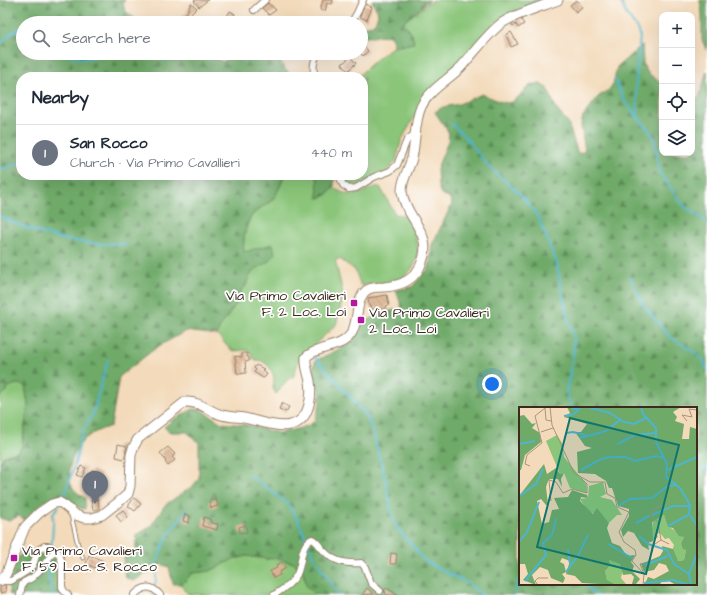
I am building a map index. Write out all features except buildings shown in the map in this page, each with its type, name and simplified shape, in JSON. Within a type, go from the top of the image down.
[{"type":"main road","points":[[0,581],[6,574],[25,527],[39,513],[54,503],[59,502],[76,515],[84,518],[92,518],[102,515],[128,494],[130,486],[132,448],[138,440],[185,402],[194,402],[220,415],[276,425],[286,426],[297,424],[305,416],[309,407],[310,398],[310,382],[305,361],[306,357],[315,350],[335,345],[350,337],[355,329],[358,308],[365,291],[371,288],[391,287],[402,284],[415,274],[422,262],[425,241],[405,202],[402,187],[412,158],[415,134],[421,107],[429,94],[460,68],[502,22],[558,0]]},
{"type":"street","points":[[254,10],[265,0]]},
{"type":"street","points":[[355,16],[363,0]]},
{"type":"street","points":[[313,72],[315,60]]},
{"type":"street","points":[[341,180],[343,185],[350,189],[356,188],[374,177],[390,171],[397,165],[407,140],[415,134]]},
{"type":"street","points":[[274,595],[284,589],[295,579],[299,570],[305,544],[312,539],[315,540],[324,551],[336,560],[350,564],[361,563],[368,573],[371,582],[380,591]]},
{"type":"street","points":[[0,581],[11,582],[30,568],[40,548],[47,546],[55,550],[59,555],[62,562],[62,587],[68,595]]},
{"type":"street","points":[[20,595],[24,582],[32,578],[39,571],[55,550]]},
{"type":"street","points":[[134,595],[140,589],[146,588],[153,589],[160,595]]},
{"type":"lane","points":[[71,511],[79,549],[84,558]]},
{"type":"green space","points":[[0,0],[125,0],[123,3],[125,11],[132,16],[16,16],[16,60],[220,60],[222,62],[226,60],[281,60],[283,67],[288,72],[16,72],[16,180],[282,180],[274,198],[256,211],[251,217],[244,237],[244,252],[273,244],[275,254],[267,263],[254,270],[251,274],[245,287],[241,290],[238,301],[220,327],[217,335],[186,331],[157,347],[119,377],[111,426],[86,438],[76,451],[71,463],[69,476],[70,482],[75,491],[85,498],[85,509],[62,499],[51,498],[42,504],[25,520],[19,516],[9,521],[0,518],[0,464],[4,456],[18,452],[22,447],[28,404],[25,386],[22,385],[16,384],[11,386],[7,388],[6,392],[1,396]]},
{"type":"green space","points":[[372,0],[430,0],[403,22],[412,34],[414,43],[394,47],[390,36],[379,35],[368,37],[368,26],[373,25],[378,14]]},
{"type":"green space","points":[[433,0],[547,0],[512,12],[495,22],[413,119],[401,141],[396,161],[389,169],[381,176],[348,188],[343,180],[368,180],[368,72],[363,72],[391,48],[413,43],[411,34],[403,22]]},
{"type":"green space","points":[[700,0],[707,0],[707,51],[702,40],[702,14]]},
{"type":"green space","points":[[642,45],[644,68],[650,75],[659,81],[659,156],[695,156],[695,99],[699,98],[707,71],[707,595],[316,595],[307,587],[303,571],[294,563],[275,558],[267,559],[247,556],[236,558],[210,571],[193,573],[182,584],[173,584],[169,567],[161,564],[134,581],[126,578],[123,562],[126,553],[135,551],[137,535],[151,526],[165,505],[194,485],[199,478],[199,443],[187,432],[170,432],[164,427],[171,421],[193,409],[201,410],[222,423],[247,425],[279,433],[309,425],[315,420],[320,403],[320,394],[313,369],[315,361],[351,343],[358,327],[365,322],[379,314],[402,308],[396,290],[412,287],[429,268],[432,245],[452,204],[449,197],[441,194],[438,186],[437,169],[448,141],[449,133],[435,112],[443,107],[459,104],[482,94],[505,103],[514,101],[531,84],[540,84],[547,88],[557,110],[568,123],[578,154],[585,151],[581,125],[583,116],[599,96],[608,91],[613,84],[617,67]]},
{"type":"green space","points":[[282,180],[317,180],[319,198],[327,195],[330,190],[334,188],[343,193],[355,194],[374,187],[380,187],[395,214],[405,216],[409,220],[417,242],[418,255],[413,267],[403,277],[394,281],[361,286],[355,270],[340,259],[335,260],[343,298],[336,325],[303,355],[298,363],[293,377],[288,379],[276,394],[273,388],[273,373],[266,363],[255,359],[248,350],[232,350],[217,335],[220,327],[238,301],[241,290],[245,287],[251,274],[254,270],[267,263],[244,252],[244,236],[250,219],[256,211],[272,200]]},
{"type":"green space","points":[[317,180],[334,180],[334,188],[330,190],[327,195],[318,198]]},
{"type":"green space","points":[[20,383],[25,386],[28,404],[22,447],[18,452],[4,456],[0,464],[0,395],[1,396],[11,386]]},
{"type":"green space","points":[[26,552],[36,555],[48,554],[55,559],[59,569],[60,586],[66,595],[10,595],[8,579],[19,556]]},
{"type":"green space","points":[[247,556],[267,559],[275,558],[294,563],[303,571],[307,587],[316,595],[190,595],[184,590],[182,584],[193,573],[210,571],[230,560]]},
{"type":"waterway","points":[[621,1],[626,14],[639,31],[640,36],[636,81],[638,115]]},
{"type":"waterway","points":[[0,44],[11,33],[16,30]]},
{"type":"waterway","points":[[615,80],[624,100],[654,137],[660,173],[683,205],[707,222]]},
{"type":"waterway","points":[[452,124],[467,139],[489,167],[520,194],[537,215],[556,261],[568,320],[574,336],[573,356],[566,393],[572,407]]},
{"type":"waterway","points":[[0,169],[16,164]]},
{"type":"waterway","points":[[0,216],[32,230],[55,237],[89,243],[126,244]]},
{"type":"waterway","points":[[631,278],[644,306],[670,337],[693,351],[703,360],[707,370]]},
{"type":"waterway","points":[[315,357],[366,415],[373,432],[392,514],[397,528],[425,561],[467,583],[482,595]]},
{"type":"waterway","points":[[63,501],[83,431],[93,413],[108,360]]},
{"type":"waterway","points":[[697,472],[707,467]]},
{"type":"waterway","points":[[249,475],[287,503],[297,518],[314,558],[333,585],[337,595]]},
{"type":"waterway","points":[[50,554],[53,513],[59,506]]},
{"type":"waterway","points":[[152,595],[156,580],[156,565],[165,541],[174,526],[187,510]]},
{"type":"waterway","points":[[49,562],[48,579],[54,595]]},
{"type":"waterway","points":[[514,595],[519,580]]},
{"type":"waterway","points":[[586,585],[596,595]]},
{"type":"place","name":"Via Primo Cavalieri F. 2 Loc. Loi","points":[[354,303]]},
{"type":"place","name":"Via Primo Cavalieri 2 Loc. Loi","points":[[361,320]]},
{"type":"place","name":"San Rocco","points":[[95,504]]},
{"type":"place","name":"Via Primo Cavalieri F. 59 Loc. S. Rocco","points":[[14,558]]}]
